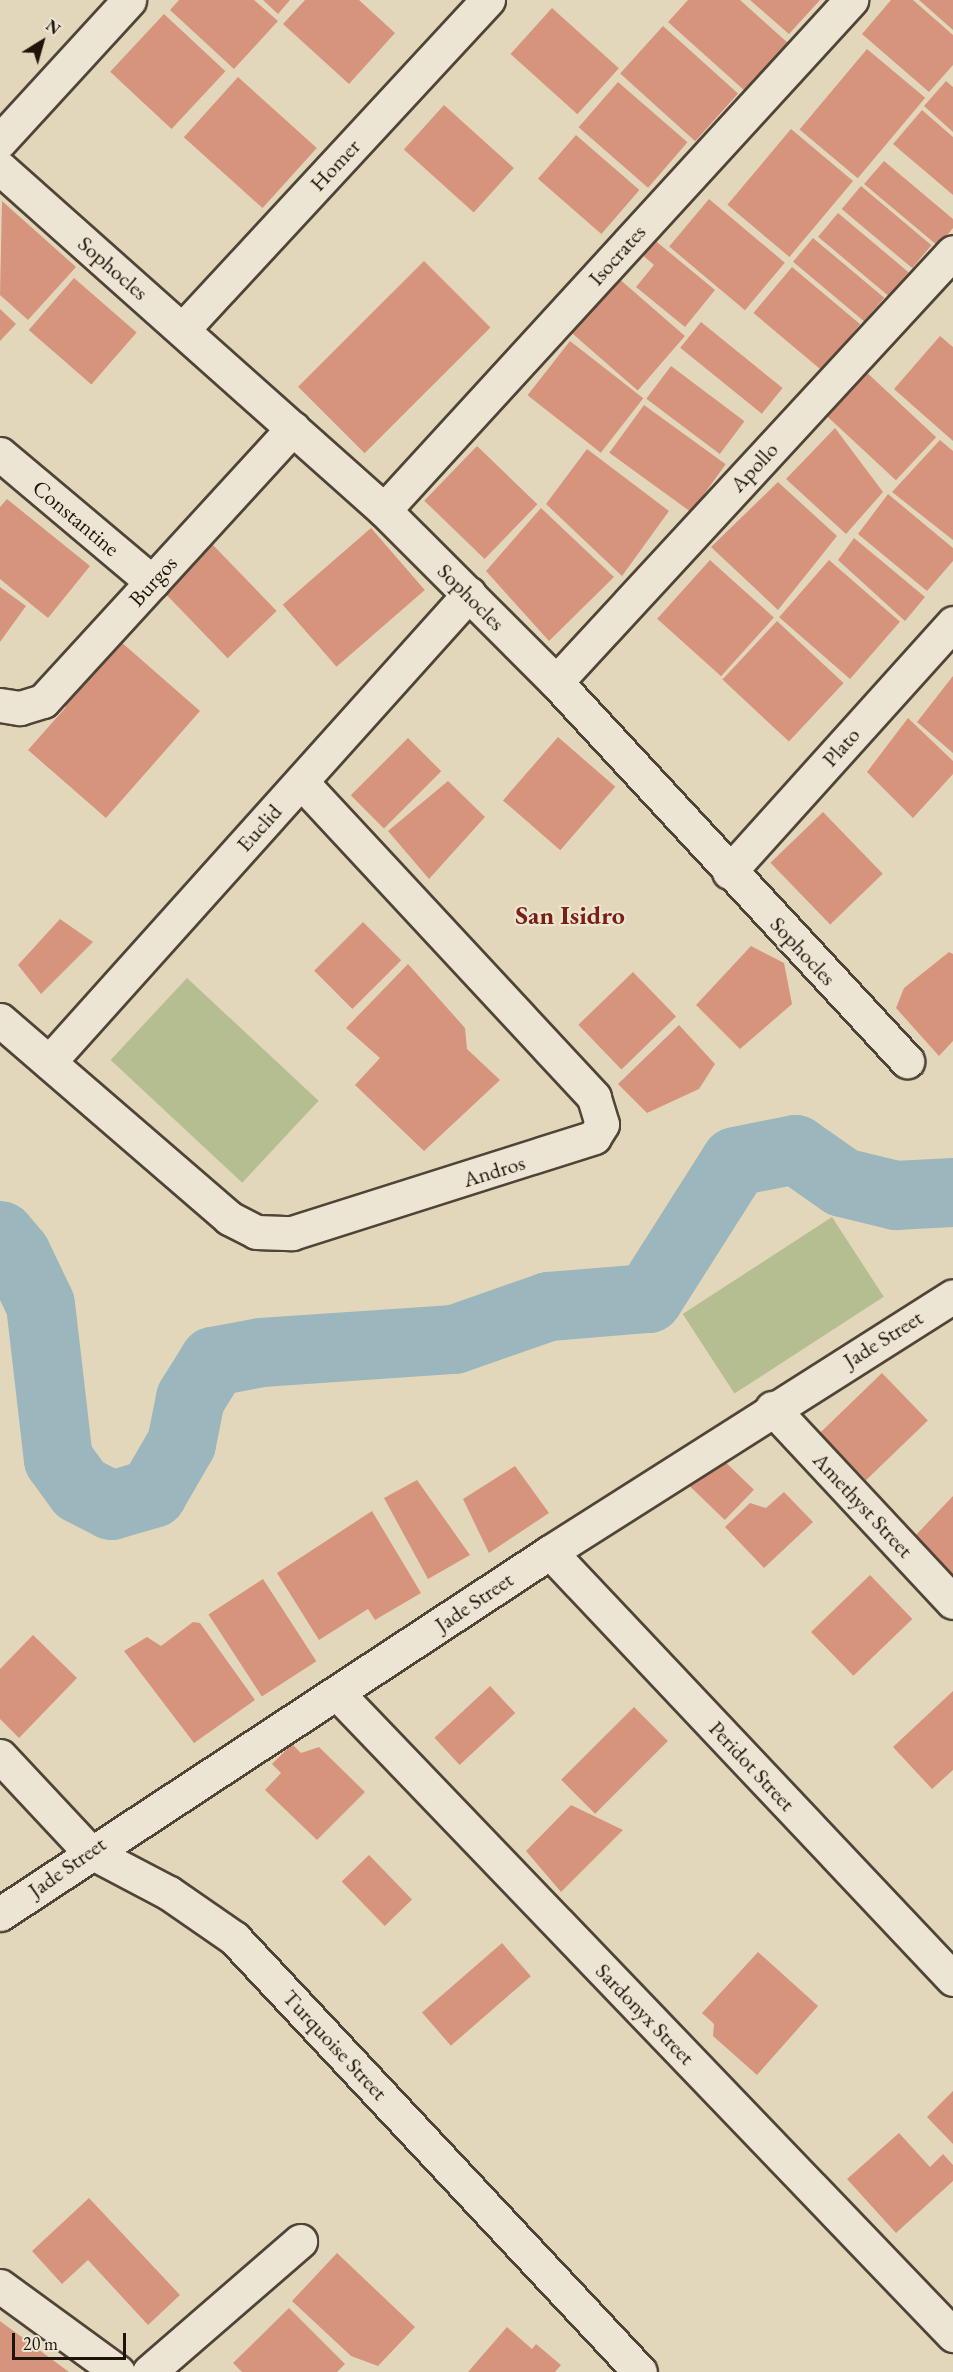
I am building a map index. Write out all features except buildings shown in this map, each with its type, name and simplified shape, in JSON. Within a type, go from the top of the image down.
[{"type":"street","points":[[0,141],[129,0]]},
{"type":"street","name":"Homer","points":[[183,329],[488,0]]},
{"type":"street","name":"Isocrates","points":[[384,510],[850,0]]},
{"type":"street","name":"Sophocles","points":[[0,168],[384,510],[470,594],[556,682],[729,872],[907,1060]]},
{"type":"street","name":"Apollo","points":[[556,682],[953,252]]},
{"type":"street","name":"Burgos","points":[[0,705],[20,708],[42,701],[292,428]]},
{"type":"street","name":"Constantine","points":[[0,454],[152,582]]},
{"type":"street","name":"Euclid","points":[[49,1062],[470,594]]},
{"type":"street","name":"Plato","points":[[729,872],[953,623]]},
{"type":"street","name":"Andros","points":[[0,1020],[229,1218],[256,1232],[292,1233],[594,1137],[602,1124],[594,1098],[301,782]]},
{"type":"street","name":"Jade Street","points":[[0,1914],[89,1851],[337,1693],[772,1408],[953,1296]]},
{"type":"street","name":"Amethyst Street","points":[[772,1408],[953,1602]]},
{"type":"street","name":"Peridot Street","points":[[550,1552],[953,1979]]},
{"type":"street","name":"Sardonyx Street","points":[[337,1693],[953,2335]]},
{"type":"street","name":"Turquoise Street","points":[[0,1756],[89,1851],[168,1893],[234,1938],[640,2372]]},
{"type":"street","points":[[149,2372],[300,2241]]},
{"type":"street","points":[[0,2286],[118,2372]]},
{"type":"green space","points":[[187,978],[319,1101],[242,1183],[111,1060]]},
{"type":"green space","points":[[832,1217],[884,1297],[734,1394],[683,1314]]},
{"type":"waterway","points":[[0,1235],[16,1254],[40,1304],[58,1459],[80,1489],[111,1505],[152,1493],[181,1443],[190,1398],[213,1361],[261,1352],[454,1339],[548,1306],[648,1298],[735,1161],[795,1149],[842,1182],[895,1195],[953,1192]]},
{"type":"district","name":"San Isidro","points":[[570,916]]}]
